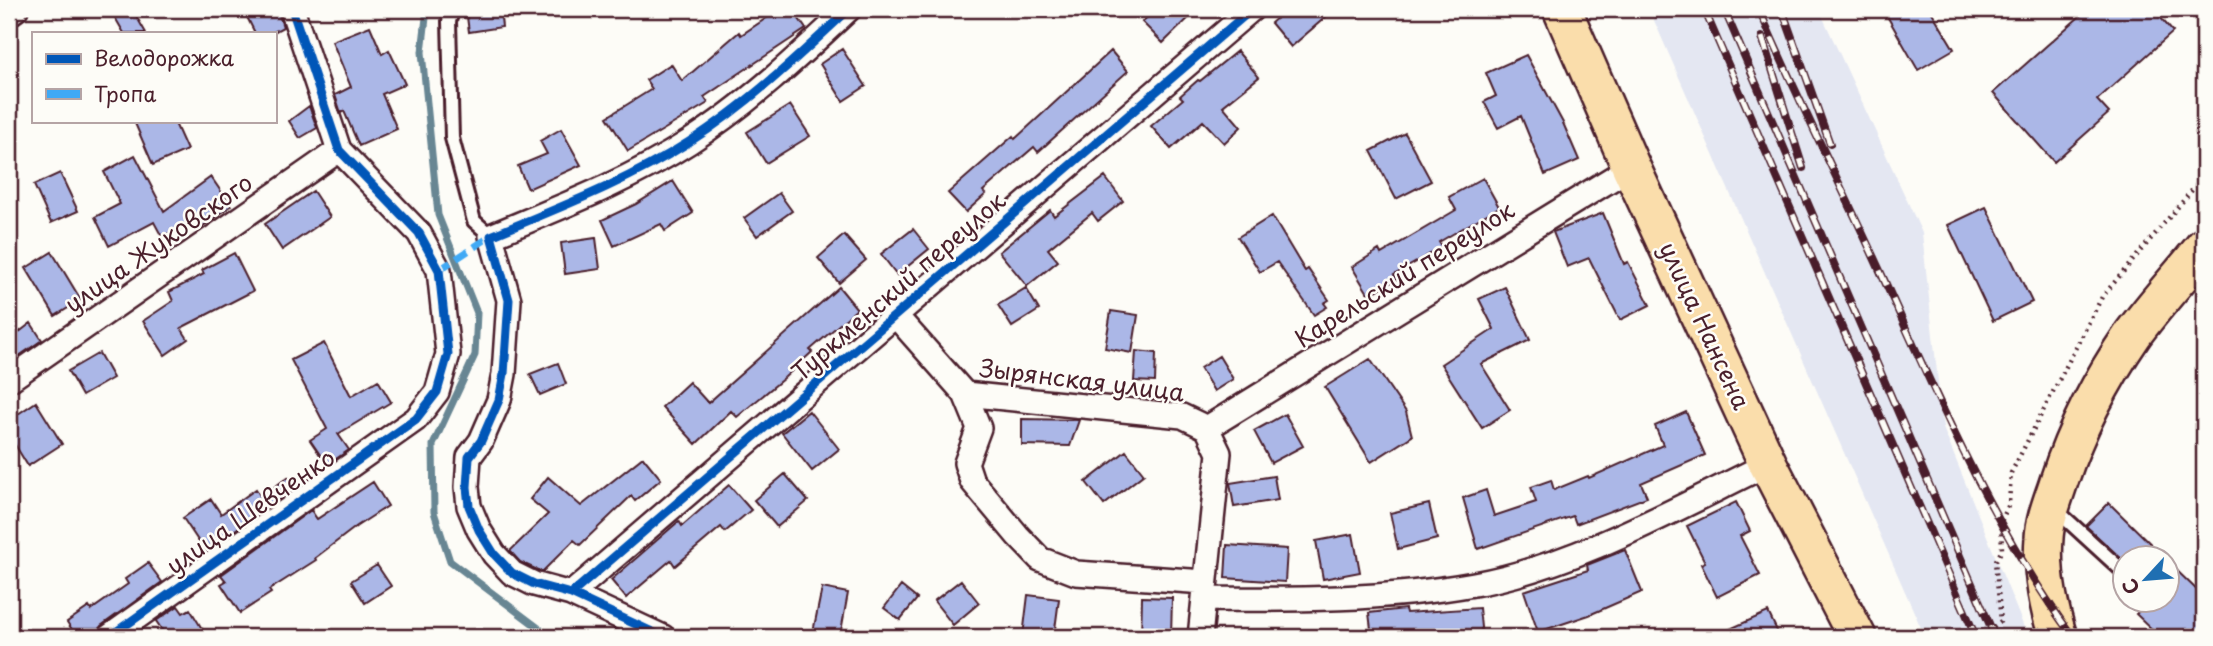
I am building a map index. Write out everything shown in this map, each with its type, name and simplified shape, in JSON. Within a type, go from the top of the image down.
[{"type":"main road","name":"улица Нансена","points":[[1562,9],[1631,167],[1768,464],[1857,637]]},
{"type":"main road","points":[[2058,637],[2048,603],[2043,537],[2064,465],[2090,406],[2134,334],[2204,247]]},
{"type":"street","points":[[9,14],[16,9]]},
{"type":"street","points":[[292,9],[339,150]]},
{"type":"street","points":[[663,637],[571,594],[534,584],[512,573],[494,554],[480,530],[470,506],[467,487],[469,457],[481,441],[499,400],[504,374],[509,300],[491,236],[632,175],[686,144],[727,117],[849,9]]},
{"type":"street","name":"Туркменский переулок","points":[[571,594],[1252,9]]},
{"type":"street","name":"улица Жуковского","points":[[9,380],[339,150]]},
{"type":"street","name":"улица Шевченко","points":[[109,637],[416,418],[437,392],[448,354],[439,270],[419,233],[339,150]]},
{"type":"street","name":"Карельский переулок","points":[[1207,428],[1631,167]]},
{"type":"street","name":"Зырянская улица","points":[[896,316],[965,394],[1182,416],[1207,428],[1219,453],[1200,637]]},
{"type":"street","points":[[965,394],[979,428],[966,463],[972,481],[1040,559],[1076,573],[1204,591],[1317,600],[1400,594],[1476,584],[1597,546],[1768,464]]},
{"type":"lane","points":[[453,9],[449,21],[452,138],[474,221],[491,236]]},
{"type":"lane","points":[[2051,505],[2112,561]]},
{"type":"path","points":[[1968,637],[1991,629],[2001,621],[1995,562],[2002,550],[2001,522],[2009,504],[2011,473],[2017,461],[2102,298],[2204,177]]},
{"type":"shaded area","points":[[1649,9],[1819,9],[1922,233],[1943,428],[2028,637],[1925,637]]},
{"type":"building","points":[[110,9],[132,9],[145,32],[123,32]]},
{"type":"building","points":[[243,9],[277,9],[283,27],[274,32],[254,32]]},
{"type":"building","points":[[466,9],[500,9],[502,27],[469,32]]},
{"type":"building","points":[[780,9],[792,9],[806,29],[704,97],[708,103],[628,151],[607,117],[652,89],[646,80],[671,64],[682,81],[739,32],[741,35]]},
{"type":"building","points":[[1156,9],[1198,9],[1163,43],[1142,22]]},
{"type":"building","points":[[1287,9],[1335,9],[1291,47],[1271,23]]},
{"type":"building","points":[[1883,9],[1930,9],[1954,49],[1918,70]]},
{"type":"building","points":[[2088,9],[2153,9],[2173,32],[2097,100],[2109,113],[2054,162],[1993,93]]},
{"type":"building","points":[[370,26],[382,54],[389,50],[405,84],[382,94],[397,129],[359,146],[344,111],[341,113],[335,95],[351,87],[332,41]]},
{"type":"building","points":[[842,49],[866,86],[843,101],[820,64]]},
{"type":"building","points":[[1111,51],[1128,71],[1038,152],[1034,147],[983,191],[986,194],[966,212],[948,193],[1013,136],[1015,139]]},
{"type":"building","points":[[1237,51],[1259,77],[1223,106],[1241,127],[1224,143],[1203,121],[1171,149],[1151,126],[1183,99],[1180,96],[1198,80]]},
{"type":"building","points":[[1526,55],[1563,123],[1579,160],[1545,175],[1521,116],[1498,128],[1484,102],[1496,96],[1486,73]]},
{"type":"building","points":[[790,105],[810,136],[766,163],[747,132]]},
{"type":"building","points":[[309,106],[317,128],[300,138],[289,121]]},
{"type":"building","points":[[134,122],[174,122],[187,150],[153,165]]},
{"type":"building","points":[[561,129],[581,165],[528,189],[518,166],[547,154],[540,141]]},
{"type":"building","points":[[1405,133],[1431,181],[1396,199],[1371,151]]},
{"type":"building","points":[[135,155],[164,211],[211,177],[231,206],[203,226],[197,218],[162,237],[154,222],[109,246],[95,217],[120,204],[104,172]]},
{"type":"building","points":[[60,173],[78,211],[51,223],[34,185]]},
{"type":"building","points":[[1105,177],[1123,201],[1098,221],[1092,213],[1048,249],[1058,261],[1027,286],[999,252],[1050,210],[1054,216]]},
{"type":"building","points":[[1483,178],[1499,207],[1439,242],[1442,247],[1394,275],[1397,279],[1369,295],[1352,267],[1379,250],[1381,254],[1456,210],[1449,197]]},
{"type":"building","points":[[673,181],[693,213],[665,231],[661,224],[614,246],[602,220],[636,204]]},
{"type":"building","points":[[313,191],[330,217],[282,250],[265,224]]},
{"type":"building","points":[[779,193],[792,211],[757,236],[744,218]]},
{"type":"building","points":[[1986,207],[2032,302],[1993,321],[1948,225]]},
{"type":"building","points":[[1603,213],[1624,264],[1628,262],[1650,305],[1620,320],[1589,258],[1567,267],[1553,232]]},
{"type":"building","points":[[1272,216],[1305,271],[1308,269],[1329,300],[1324,303],[1327,307],[1314,315],[1277,262],[1260,272],[1238,237]]},
{"type":"building","points":[[913,229],[929,249],[897,275],[881,254]]},
{"type":"building","points":[[844,235],[866,260],[839,283],[818,258]]},
{"type":"building","points":[[596,238],[600,269],[565,274],[561,243]]},
{"type":"building","points":[[52,252],[81,300],[55,316],[26,268]]},
{"type":"building","points":[[234,253],[253,291],[181,328],[188,339],[165,355],[143,321],[173,301],[169,292],[204,274],[202,270]]},
{"type":"building","points":[[839,287],[857,309],[810,350],[812,352],[784,378],[737,417],[731,411],[696,444],[662,407],[689,382],[708,403]]},
{"type":"building","points":[[1505,287],[1530,340],[1481,364],[1510,410],[1482,428],[1441,364],[1494,329],[1479,299]]},
{"type":"building","points":[[1026,288],[1039,310],[1012,327],[998,305]]},
{"type":"building","points":[[1111,311],[1138,315],[1132,353],[1105,348]]},
{"type":"building","points":[[31,323],[42,340],[9,363],[9,340]]},
{"type":"building","points":[[324,343],[351,396],[378,380],[391,402],[338,434],[349,450],[327,465],[310,440],[327,429],[291,360]]},
{"type":"building","points":[[1136,351],[1156,353],[1155,382],[1134,381]]},
{"type":"building","points":[[99,353],[113,378],[82,396],[68,371]]},
{"type":"building","points":[[1219,356],[1233,379],[1214,391],[1200,368]]},
{"type":"building","points":[[1370,359],[1406,412],[1412,436],[1371,462],[1325,387]]},
{"type":"building","points":[[558,363],[566,384],[540,395],[530,374]]},
{"type":"building","points":[[36,402],[62,444],[28,466],[9,435],[9,420]]},
{"type":"building","points":[[809,411],[839,449],[812,471],[782,433]]},
{"type":"building","points":[[1686,412],[1705,455],[1641,483],[1647,497],[1576,524],[1573,516],[1478,549],[1463,498],[1486,490],[1494,516],[1536,502],[1531,487],[1551,480],[1554,490],[1588,476],[1589,478],[1663,445],[1655,426]]},
{"type":"building","points":[[1285,414],[1303,446],[1271,463],[1254,431]]},
{"type":"building","points":[[1022,419],[1079,420],[1070,446],[1022,445]]},
{"type":"building","points":[[1126,451],[1144,474],[1104,505],[1086,482]]},
{"type":"building","points":[[643,457],[661,479],[635,501],[631,496],[580,545],[574,540],[542,572],[520,562],[510,551],[548,514],[530,499],[548,477],[581,506]]},
{"type":"building","points":[[785,474],[808,501],[777,527],[754,500]]},
{"type":"building","points":[[1274,476],[1278,500],[1234,507],[1230,483]]},
{"type":"building","points":[[288,477],[295,488],[205,551],[183,518],[211,499],[221,514],[256,489],[261,497]]},
{"type":"building","points":[[373,482],[388,506],[240,613],[221,584],[226,581],[221,575],[311,510],[317,519]]},
{"type":"building","points":[[729,485],[751,510],[725,532],[721,527],[675,566],[671,560],[626,598],[611,580],[679,521],[682,526]]},
{"type":"building","points":[[1736,502],[1750,531],[1740,536],[1760,575],[1717,597],[1701,564],[1705,562],[1687,526]]},
{"type":"building","points":[[2109,503],[2151,544],[2112,544],[2112,550],[2086,526]]},
{"type":"building","points":[[1429,504],[1437,539],[1398,549],[1390,513]]},
{"type":"building","points":[[1353,534],[1360,572],[1323,579],[1316,541]]},
{"type":"building","points":[[1227,545],[1287,549],[1285,582],[1225,578]]},
{"type":"building","points":[[1625,550],[1642,592],[1589,615],[1538,632],[1524,591],[1588,570],[1587,565]]},
{"type":"building","points":[[148,563],[162,582],[101,626],[95,637],[77,637],[67,622],[89,607],[91,610],[128,584],[125,579]]},
{"type":"building","points":[[377,565],[391,586],[365,603],[351,581]]},
{"type":"building","points":[[2182,576],[2204,597],[2204,637],[2160,637],[2136,614],[2182,614]]},
{"type":"building","points":[[961,580],[979,603],[953,625],[934,601]]},
{"type":"building","points":[[901,586],[917,599],[900,620],[884,608]]},
{"type":"building","points":[[822,588],[848,593],[840,637],[812,637]]},
{"type":"building","points":[[1028,595],[1059,599],[1054,637],[1023,636]]},
{"type":"building","points":[[1142,597],[1172,598],[1171,637],[1141,637]]},
{"type":"building","points":[[178,606],[183,613],[190,609],[207,637],[167,637],[156,621]]},
{"type":"building","points":[[1479,608],[1482,637],[1372,637],[1369,613],[1405,609],[1406,613]]},
{"type":"building","points":[[1768,612],[1780,637],[1712,637]]},
{"type":"waterway","points":[[427,9],[422,52],[438,215],[477,313],[475,355],[433,445],[434,512],[450,561],[544,632],[565,637]]},
{"type":"railway","points":[[1704,9],[1976,637]]},
{"type":"railway","points":[[1724,9],[1995,637]]},
{"type":"railway","points":[[1759,9],[1945,414],[1991,506],[2044,595],[2073,637]]},
{"type":"railway","points":[[1782,9],[1830,144]]},
{"type":"railway","points":[[1762,37],[1803,168]]},
{"type":"marked path","points":[[439,270],[491,236]]},
{"type":"cycle path","points":[[109,637],[416,419],[437,392],[448,354],[439,270],[419,233],[339,150],[292,9]]},
{"type":"cycle path","points":[[663,637],[571,594],[534,584],[512,573],[494,554],[479,530],[469,506],[469,457],[481,441],[499,400],[504,374],[509,300],[491,236],[617,182],[689,142],[752,96],[849,9]]},
{"type":"cycle path","points":[[571,594],[1252,9]]}]
